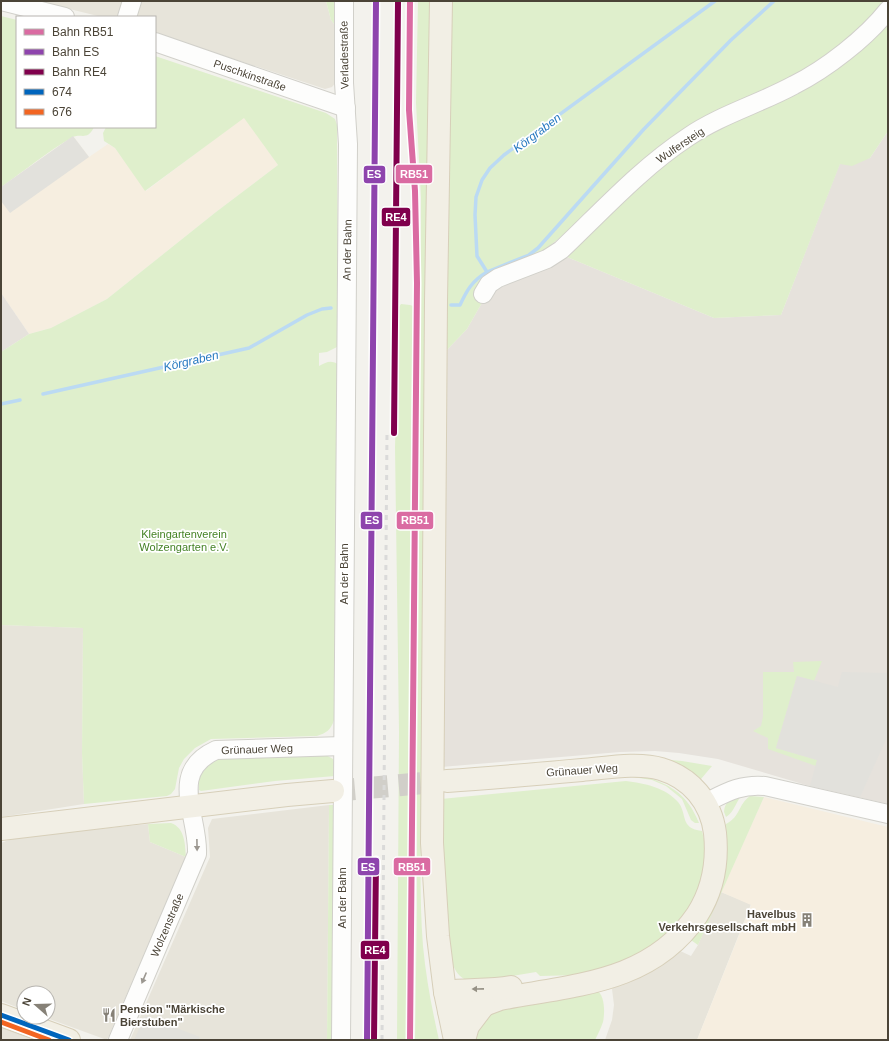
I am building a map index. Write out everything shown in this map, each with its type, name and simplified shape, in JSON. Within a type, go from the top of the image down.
[{"type":"main road","points":[[441,1],[436,317],[432,843],[437,929],[454,1040]]},
{"type":"main road","name":"Grünauer Weg","points":[[447,782],[641,766],[660,769],[680,777],[692,786],[705,802],[714,824],[717,848],[713,880],[708,895],[696,916],[676,941],[660,954],[645,963],[627,972],[602,980],[500,999],[484,1005],[447,1001]]},
{"type":"main road","points":[[1,829],[287,795],[334,791]]},
{"type":"main road","name":"Grünauer Weg","points":[[447,1001],[466,990],[499,989],[531,984],[563,982],[584,983]]},
{"type":"main road","points":[[464,1040],[468,1026],[484,1005]]},
{"type":"main road","points":[[1,1015],[69,1040]]},
{"type":"street","points":[[1,1],[61,16]]},
{"type":"street","points":[[127,16],[132,1]]},
{"type":"street","name":"Verladestraße","points":[[344,1],[346,108]]},
{"type":"street","name":"Wulfersteig","points":[[483,294],[489,284],[498,278],[547,259],[561,250],[654,162],[688,137],[705,127],[794,86],[813,75],[877,24],[888,10]]},
{"type":"street","name":"Puschkinstraße","points":[[156,42],[346,108]]},
{"type":"street","name":"An der Bahn","points":[[341,1040],[348,144],[346,108]]},
{"type":"street","name":"Grünauer Weg","points":[[190,807],[188,788],[193,770],[201,759],[216,750],[343,746]]},
{"type":"street","points":[[705,802],[741,786],[758,785],[888,814]]},
{"type":"street","name":"Wolzenstraße","points":[[118,1040],[197,854],[197,838],[190,807]]},
{"type":"shaded area","points":[[37,1],[326,1],[331,20],[335,25],[337,81],[332,87],[325,89],[156,33],[156,16],[98,16]]},
{"type":"shaded area","points":[[244,117],[278,165],[216,212],[107,299],[51,328],[29,334],[1,293],[1,187],[73,136],[89,157],[108,144],[115,148],[146,191]]},
{"type":"shaded area","points":[[888,131],[888,804],[806,785],[718,759],[655,751],[620,752],[441,767],[444,353],[467,329],[487,294],[567,257],[714,318],[781,315],[840,163],[870,158]]},
{"type":"shaded area","points":[[73,136],[89,157],[10,213],[1,201],[1,187]]},
{"type":"shaded area","points":[[1,293],[29,334],[1,352]]},
{"type":"shaded area","points":[[1,625],[83,628],[82,753],[84,804],[1,817]]},
{"type":"shaded area","points":[[842,672],[888,673],[888,735],[860,797],[810,786],[817,760],[776,748],[797,676],[838,687]]},
{"type":"shaded area","points":[[764,797],[888,827],[888,1040],[697,1040],[751,905],[721,892]]},
{"type":"shaded area","points":[[329,805],[327,1040],[130,1040],[210,857],[208,828],[212,819]]},
{"type":"shaded area","points":[[148,824],[150,842],[186,857],[107,1040],[56,1021],[56,985],[16,985],[16,1007],[1,1001],[1,843],[17,837]]},
{"type":"shaded area","points":[[721,892],[751,904],[697,1040],[605,1040],[612,1020],[614,1005],[612,989],[618,982],[678,950],[691,956],[698,945]]},
{"type":"shaded area","points":[[145,1016],[200,1037],[198,1040],[134,1040]]},
{"type":"shaded area","points":[[1,1023],[48,1040],[1,1040]]},
{"type":"green space","points":[[326,1],[335,1],[335,25],[331,20]]},
{"type":"green space","points":[[418,1],[430,1],[421,889],[424,958],[439,1040],[415,1040],[417,908],[419,310],[421,222],[416,103]]},
{"type":"green space","points":[[450,1],[887,1],[875,16],[810,71],[702,124],[542,252],[492,273],[476,288],[477,294],[483,301],[467,329],[444,353]]},
{"type":"green space","points":[[1,16],[16,20],[16,128],[93,128],[89,134],[75,136],[62,143],[1,187]]},
{"type":"green space","points":[[888,18],[888,131],[870,158],[852,166],[840,164],[781,315],[714,318],[567,257],[580,240],[655,167]]},
{"type":"green space","name":"Kleingartenverein Wolzengarten e.V.","points":[[156,56],[326,113],[335,119],[337,125],[338,342],[337,347],[327,352],[319,353],[319,366],[328,362],[338,364],[334,720],[328,731],[317,736],[211,739],[195,748],[184,759],[179,768],[175,789],[171,794],[167,796],[84,804],[82,753],[83,628],[1,625],[1,352],[29,334],[51,328],[107,299],[216,212],[278,165],[244,118],[145,191],[115,148],[104,141],[103,133],[106,128],[156,128]]},
{"type":"green space","points":[[401,304],[413,306],[406,1040],[397,1040],[399,732],[395,447],[399,307]]},
{"type":"green space","points":[[822,661],[814,681],[797,676],[776,748],[817,760],[816,766],[768,749],[768,738],[753,731],[761,726],[763,716],[763,672],[794,672],[793,662]]},
{"type":"green space","points":[[326,755],[333,759],[336,765],[335,776],[199,790],[199,777],[201,772],[214,761],[226,757]]},
{"type":"green space","points":[[660,759],[712,766],[701,779],[687,769]]},
{"type":"green space","points":[[639,775],[650,778],[668,786],[676,791],[689,804],[699,823],[695,823],[691,820],[682,799],[666,786],[652,780],[626,776]]},
{"type":"green space","points":[[626,781],[654,787],[667,793],[678,802],[683,811],[687,824],[690,827],[702,831],[705,844],[703,877],[698,896],[680,926],[637,959],[581,975],[540,976],[536,972],[512,976],[508,982],[475,982],[467,980],[458,974],[453,964],[448,942],[441,799]]},
{"type":"green space","points":[[742,795],[726,817],[724,812],[727,802]]},
{"type":"green space","points":[[750,796],[764,797],[698,945],[688,938],[727,855],[726,824],[734,818],[743,803]]},
{"type":"green space","points":[[329,805],[335,805],[332,1040],[327,1040]]},
{"type":"green space","points":[[171,823],[176,825],[182,833],[185,842],[186,857],[150,842],[148,824]]},
{"type":"green space","points":[[596,990],[599,992],[603,1000],[604,1014],[603,1022],[595,1040],[474,1040],[475,1035],[484,1022],[491,1014],[500,1008]]},
{"type":"waterway","name":"Körgraben","points":[[451,305],[460,305],[470,286],[487,272],[477,256],[475,215],[476,197],[482,180],[490,168],[504,155],[715,1]]},
{"type":"waterway","points":[[487,272],[529,255],[538,248],[644,129],[731,40],[774,1]]},
{"type":"waterway","name":"Körgraben","points":[[43,394],[249,348],[307,315],[322,309],[331,308]]},
{"type":"waterway","name":"Körgraben","points":[[1,404],[20,400]]},
{"type":"tunnel","points":[[333,791],[447,781]]},
{"type":"railway","points":[[382,1040],[387,433]]},
{"type":"rail line","name":"ES","points":[[367,1040],[376,1]]},
{"type":"rail line","name":"RE4","points":[[394,433],[398,1]]},
{"type":"rail line","name":"RB51","points":[[410,1],[409,110],[415,191],[417,283],[410,1040]]},
{"type":"rail line","name":"RE4","points":[[374,1040],[376,860]]},
{"type":"transit line","name":"674","points":[[1,1015],[69,1040]]},
{"type":"transit line","name":"676","points":[[1,1022],[49,1040]]},
{"type":"place","name":"Havelbus Verkehrsgesellschaft mbH","points":[[807,920]]},
{"type":"place","name":"Pension \"Märkische Bierstuben\"","points":[[109,1015]]}]
